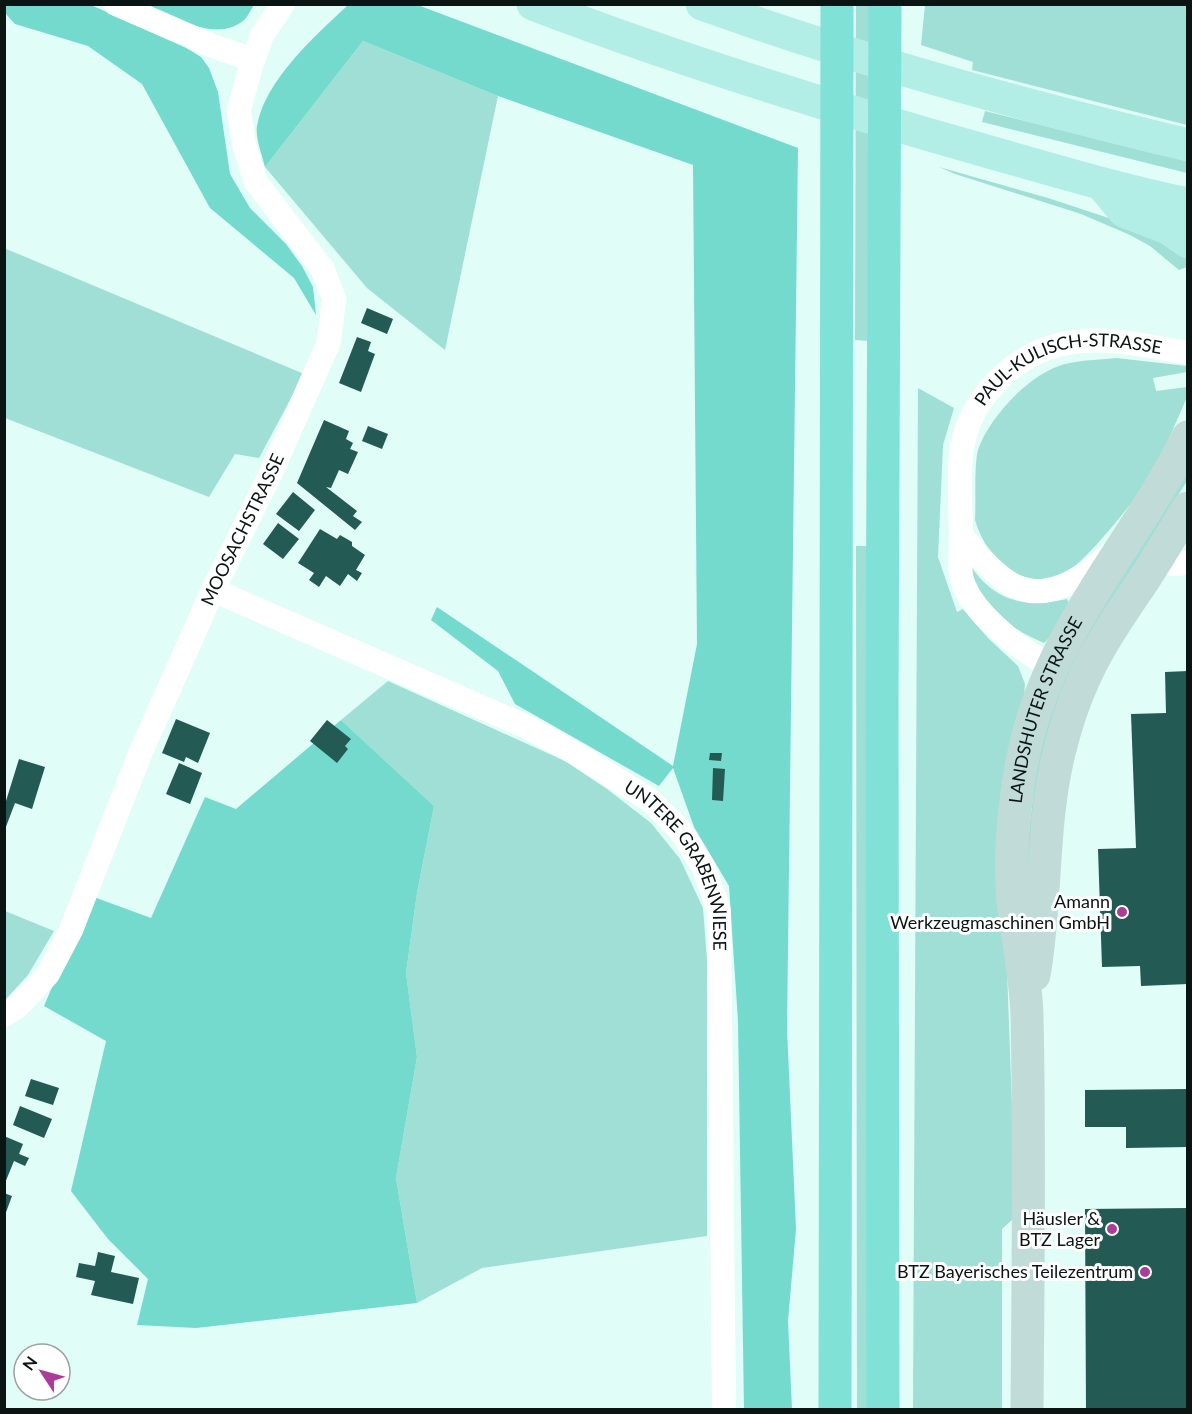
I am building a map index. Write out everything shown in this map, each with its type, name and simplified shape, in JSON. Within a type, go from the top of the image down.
[{"type":"highway","points":[[836,1410],[837,4]]},
{"type":"highway","points":[[883,1410],[882,701],[885,4]]},
{"type":"main road","points":[[533,4],[638,44],[784,93],[1101,183],[1188,204]]},
{"type":"main road","points":[[702,4],[785,34],[937,80],[1188,145]]},
{"type":"main road","points":[[1101,183],[1124,211],[1168,228],[1188,242]]},
{"type":"main road","name":"LANDSHUTER STRASSE","points":[[1027,1410],[1027,1013],[1013,897],[1015,809],[1022,764],[1032,718],[1051,668],[1069,630],[1154,498],[1188,437]]},
{"type":"main road","name":"LANDSHUTER STRASSE","points":[[1027,1013],[1038,954],[1050,806],[1059,755],[1069,719],[1084,679],[1107,635],[1154,565],[1188,508]]},
{"type":"street","points":[[116,4],[210,45],[253,60]]},
{"type":"street","name":"MOOSACHSTRASSE","points":[[260,4],[262,35]]},
{"type":"street","name":"MOOSACHSTRASSE","points":[[4,1016],[17,1007],[48,974],[71,930],[140,754],[213,590],[270,475],[329,342],[334,299],[323,270],[255,182],[244,144],[239,110],[262,35],[283,4]]},
{"type":"street","name":"PAUL-KULISCH-STRASSE","points":[[1051,668],[994,626],[968,595],[959,568],[961,454],[978,405],[992,385],[1024,358],[1066,343],[1113,340],[1188,353]]},
{"type":"street","points":[[961,536],[997,574],[1014,586],[1037,592],[1062,588],[1092,570],[1126,540]]},
{"type":"street","points":[[1154,565],[1188,563]]},
{"type":"street","name":"UNTERE GRABENWIESE","points":[[213,590],[527,727],[578,754],[651,801],[680,830],[705,868],[719,911],[724,1410]]},
{"type":"shaded area","points":[[415,4],[798,148],[787,1029],[796,1229],[788,1321],[792,1409],[744,1409],[738,1021],[729,886],[694,827],[673,768],[659,786],[515,704],[498,671],[431,620],[437,607],[673,766],[697,644],[693,165],[498,96],[363,41],[265,167],[258,141],[257,126],[270,92],[293,60],[348,5]]},
{"type":"shaded area","points":[[869,4],[868,341],[855,340],[856,5]]},
{"type":"shaded area","points":[[4,5],[91,5],[183,46],[201,57],[209,68],[218,92],[230,174],[250,208],[286,244],[302,266],[313,287],[316,315],[294,278],[210,208],[142,84],[88,46],[15,24],[5,13]]},
{"type":"shaded area","points":[[144,5],[254,5],[243,21],[232,27],[207,29]]},
{"type":"shaded area","points":[[925,5],[1187,5],[1187,125],[972,70],[973,62],[921,45]]},
{"type":"shaded area","points":[[363,41],[498,96],[445,350],[367,288],[265,167]]},
{"type":"shaded area","points":[[985,111],[1187,161],[1187,173],[982,122]]},
{"type":"shaded area","points":[[939,167],[1048,198],[1133,226],[1187,258],[1187,267],[1179,270],[1150,246],[1081,214]]},
{"type":"shaded area","points":[[4,248],[304,374],[259,458],[235,454],[209,497],[5,418]]},
{"type":"shaded area","points":[[1116,358],[1187,366],[1187,372],[1153,378],[1156,391],[1187,387],[1187,397],[1174,428],[1143,487],[1108,531],[1071,570],[1050,579],[1026,577],[1016,573],[990,551],[981,537],[975,520],[977,456],[983,437],[1012,398],[1038,377],[1065,364]]},
{"type":"shaded area","points":[[918,388],[954,408],[943,445],[938,557],[957,612],[963,609],[988,638],[1018,666],[1025,684],[1006,942],[1016,1216],[1002,1229],[1002,1409],[913,1410]]},
{"type":"shaded area","points":[[1187,469],[1187,481],[1121,587],[1029,923],[1026,860],[1038,749],[1073,654]]},
{"type":"shaded area","points":[[856,546],[870,546],[870,1410],[857,1409]]},
{"type":"shaded area","points":[[967,562],[986,584],[1014,600],[1035,603],[1067,599],[1069,603],[1049,638],[1044,643],[1005,621],[987,602]]},
{"type":"shaded area","points":[[388,681],[565,761],[607,789],[651,823],[680,859],[703,908],[707,960],[707,1236],[482,1268],[417,1303],[396,1178],[417,1057],[406,973],[417,893],[434,806],[341,720]]},
{"type":"shaded area","points":[[341,720],[434,806],[417,893],[406,973],[417,1057],[396,1178],[417,1303],[196,1328],[137,1325],[148,1279],[108,1239],[71,1191],[106,1041],[44,1006],[91,896],[151,918],[205,797],[236,809]]},
{"type":"shaded area","points":[[5,911],[54,931],[28,975],[5,1000]]},
{"type":"building","points":[[367,308],[393,319],[387,334],[361,323]]},
{"type":"building","points":[[357,337],[371,342],[368,351],[375,354],[361,392],[339,383]]},
{"type":"building","points":[[324,420],[349,431],[346,439],[353,443],[350,449],[358,452],[348,474],[339,470],[331,488],[326,487],[357,511],[353,516],[362,522],[355,530],[297,483]]},
{"type":"building","points":[[368,426],[388,434],[382,449],[362,441]]},
{"type":"building","points":[[293,492],[315,510],[299,531],[276,514]]},
{"type":"building","points":[[278,523],[299,539],[283,559],[263,544]]},
{"type":"building","points":[[320,529],[337,539],[340,535],[352,542],[352,546],[365,555],[356,570],[362,573],[357,581],[348,574],[340,586],[326,576],[319,587],[309,580],[314,573],[298,563]]},
{"type":"building","points":[[1188,671],[1188,984],[1141,986],[1140,966],[1102,967],[1098,849],[1136,848],[1131,714],[1166,713],[1165,672]]},
{"type":"building","points":[[176,719],[210,733],[198,763],[186,757],[184,762],[162,753]]},
{"type":"building","points":[[327,720],[351,739],[345,746],[348,749],[337,763],[310,741]]},
{"type":"building","points":[[710,753],[722,753],[721,761],[709,760]]},
{"type":"building","points":[[19,759],[45,767],[32,809],[15,803],[4,832],[4,800],[6,801]]},
{"type":"building","points":[[179,763],[202,773],[190,804],[166,794]]},
{"type":"building","points":[[713,768],[725,769],[723,801],[712,800]]},
{"type":"building","points":[[31,1079],[59,1088],[53,1105],[25,1096]]},
{"type":"building","points":[[1188,1089],[1188,1147],[1126,1148],[1126,1127],[1085,1127],[1085,1090]]},
{"type":"building","points":[[20,1106],[52,1119],[44,1138],[13,1125]]},
{"type":"building","points":[[4,1136],[23,1144],[19,1154],[29,1158],[25,1166],[14,1161],[5,1183]]},
{"type":"building","points":[[4,1193],[12,1196],[5,1215],[4,1215]]},
{"type":"building","points":[[1188,1208],[1188,1410],[1086,1410],[1085,1209]]},
{"type":"building","points":[[98,1252],[115,1256],[111,1272],[139,1278],[133,1304],[91,1295],[95,1281],[76,1277],[79,1263],[95,1266]]},
{"type":"place","name":"Amann Werkzeugmaschinen GmbH","points":[[1122,912]]},
{"type":"place","name":"Häusler & BTZ Lager","points":[[1112,1229]]},
{"type":"place","name":"BTZ Bayerisches Teilezentrum","points":[[1145,1272]]}]
